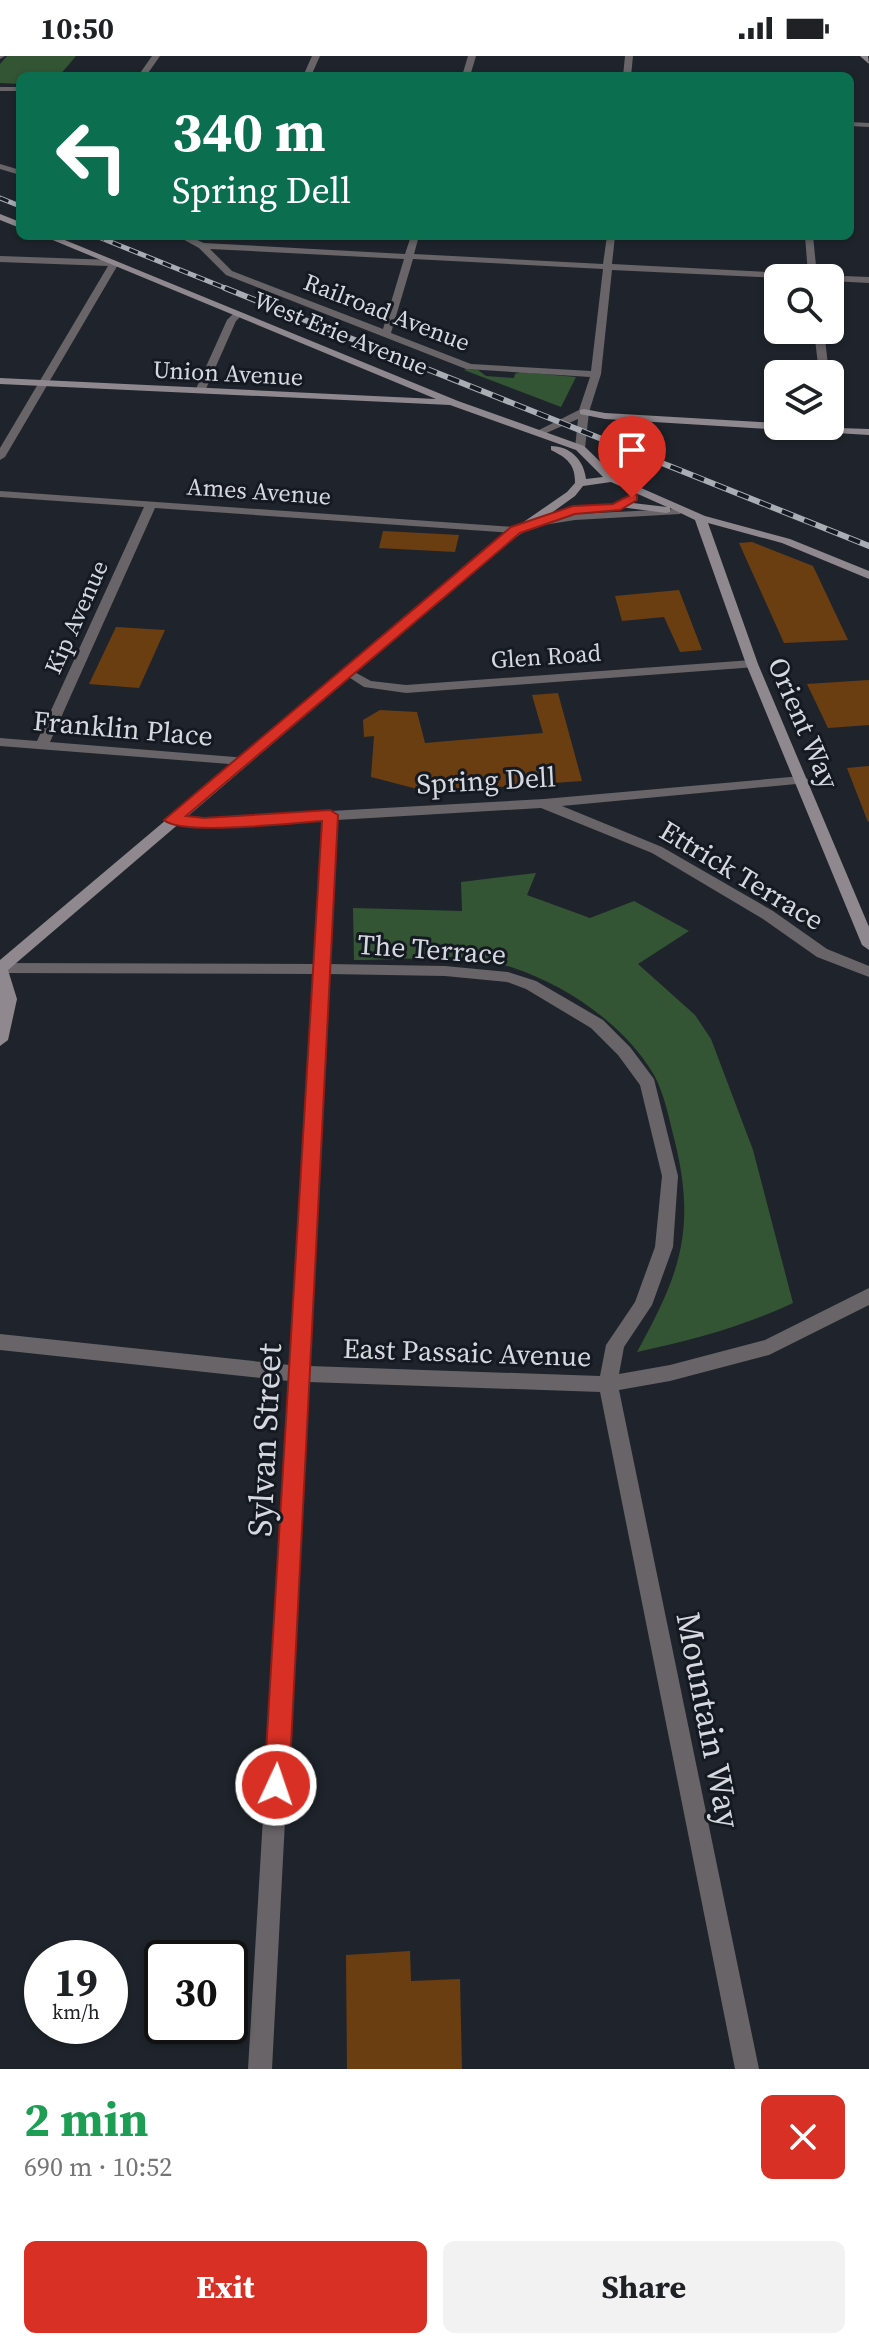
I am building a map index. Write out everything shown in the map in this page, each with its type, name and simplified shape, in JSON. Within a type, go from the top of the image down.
[{"type":"street","points":[[864,56],[869,62]]},
{"type":"street","name":"West Erie Avenue","points":[[57,240],[454,403],[540,432],[630,489],[700,517]]},
{"type":"street","name":"Railroad Avenue","points":[[189,240],[202,246],[229,273],[470,367],[596,374]]},
{"type":"street","points":[[217,264],[224,240]]},
{"type":"street","points":[[386,334],[414,240]]},
{"type":"street","points":[[0,1040],[9,999],[0,969],[515,530],[571,494],[580,483],[576,452],[596,374],[610,240]]},
{"type":"street","points":[[809,240],[812,264]]},
{"type":"street","points":[[202,246],[764,276]]},
{"type":"street","points":[[0,259],[114,263],[0,457]]},
{"type":"street","points":[[844,279],[869,280]]},
{"type":"street","points":[[200,391],[232,320],[238,314]]},
{"type":"street","name":"Union Avenue","points":[[0,381],[454,403]]},
{"type":"street","points":[[454,403],[576,452]]},
{"type":"street","points":[[540,432],[584,412],[764,421]]},
{"type":"street","points":[[844,427],[869,432]]},
{"type":"street","points":[[580,483],[612,479]]},
{"type":"street","points":[[624,505],[632,498],[630,489]]},
{"type":"street","name":"Ames Avenue","points":[[0,494],[515,530]]},
{"type":"street","points":[[571,494],[579,503],[593,508],[606,510],[624,505],[700,517],[786,541],[869,575]]},
{"type":"street","name":"Kip Avenue","points":[[42,745],[150,506]]},
{"type":"street","points":[[515,530],[566,512],[593,508]]},
{"type":"street","points":[[531,524],[575,517],[676,512]]},
{"type":"street","name":"Orient Way","points":[[700,517],[752,664],[869,945]]},
{"type":"street","name":"Glen Road","points":[[347,672],[368,684],[406,689],[752,664]]},
{"type":"street","name":"Franklin Place","points":[[0,742],[242,761]]},
{"type":"street","name":"Spring Dell","points":[[172,820],[204,823],[544,803],[802,780]]},
{"type":"street","name":"Ettrick Terrace","points":[[544,803],[593,826],[657,850],[768,915],[822,953],[869,972]]},
{"type":"street","name":"Sylvan Street","points":[[260,2069],[330,815]]},
{"type":"street","name":"The Terrace","points":[[0,969],[445,971],[508,977],[531,985],[597,1024],[624,1051],[648,1083],[670,1176],[664,1247],[643,1305],[615,1345],[608,1384]]},
{"type":"street","name":"East Passaic Avenue","points":[[0,1342],[300,1374],[608,1384],[670,1373],[769,1347],[869,1296]]},
{"type":"street","name":"Mountain Way","points":[[608,1384],[747,2069]]},
{"type":"green space","points":[[7,56],[76,56],[62,72],[16,72],[16,84],[0,83],[0,64]]},
{"type":"green space","points":[[464,370],[478,370],[486,376],[514,378],[520,372],[576,377],[561,407]]},
{"type":"green space","points":[[536,873],[527,895],[590,918],[634,901],[689,931],[638,964],[695,1015],[711,1039],[753,1150],[793,1303],[716,1332],[637,1352],[674,1274],[684,1219],[682,1178],[668,1114],[658,1082],[641,1056],[627,1039],[592,1009],[552,984],[511,967],[454,959],[354,960],[353,908],[462,911],[461,882]]},
{"type":"building","points":[[383,531],[459,535],[455,552],[379,548]]},
{"type":"building","points":[[752,542],[813,566],[848,640],[784,643],[739,543]]},
{"type":"building","points":[[679,590],[702,650],[680,652],[664,617],[622,621],[615,596]]},
{"type":"building","points":[[116,627],[165,630],[139,688],[89,684]]},
{"type":"building","points":[[869,680],[869,725],[828,728],[807,684]]},
{"type":"building","points":[[558,693],[582,781],[429,792],[371,777],[374,736],[364,737],[363,720],[380,710],[417,712],[425,743],[543,733],[532,695]]},
{"type":"building","points":[[869,766],[869,821],[868,822],[847,768]]},
{"type":"building","points":[[410,1951],[411,1981],[460,1979],[462,2069],[347,2069],[346,1955]]},
{"type":"railway","points":[[0,198],[16,204]]},
{"type":"railway","points":[[106,240],[230,290]]},
{"type":"railway","points":[[225,288],[869,546]]},
{"type":"route","points":[[276,1785],[330,815],[204,823],[172,820],[515,530],[573,510],[616,508],[632,498]]}]
